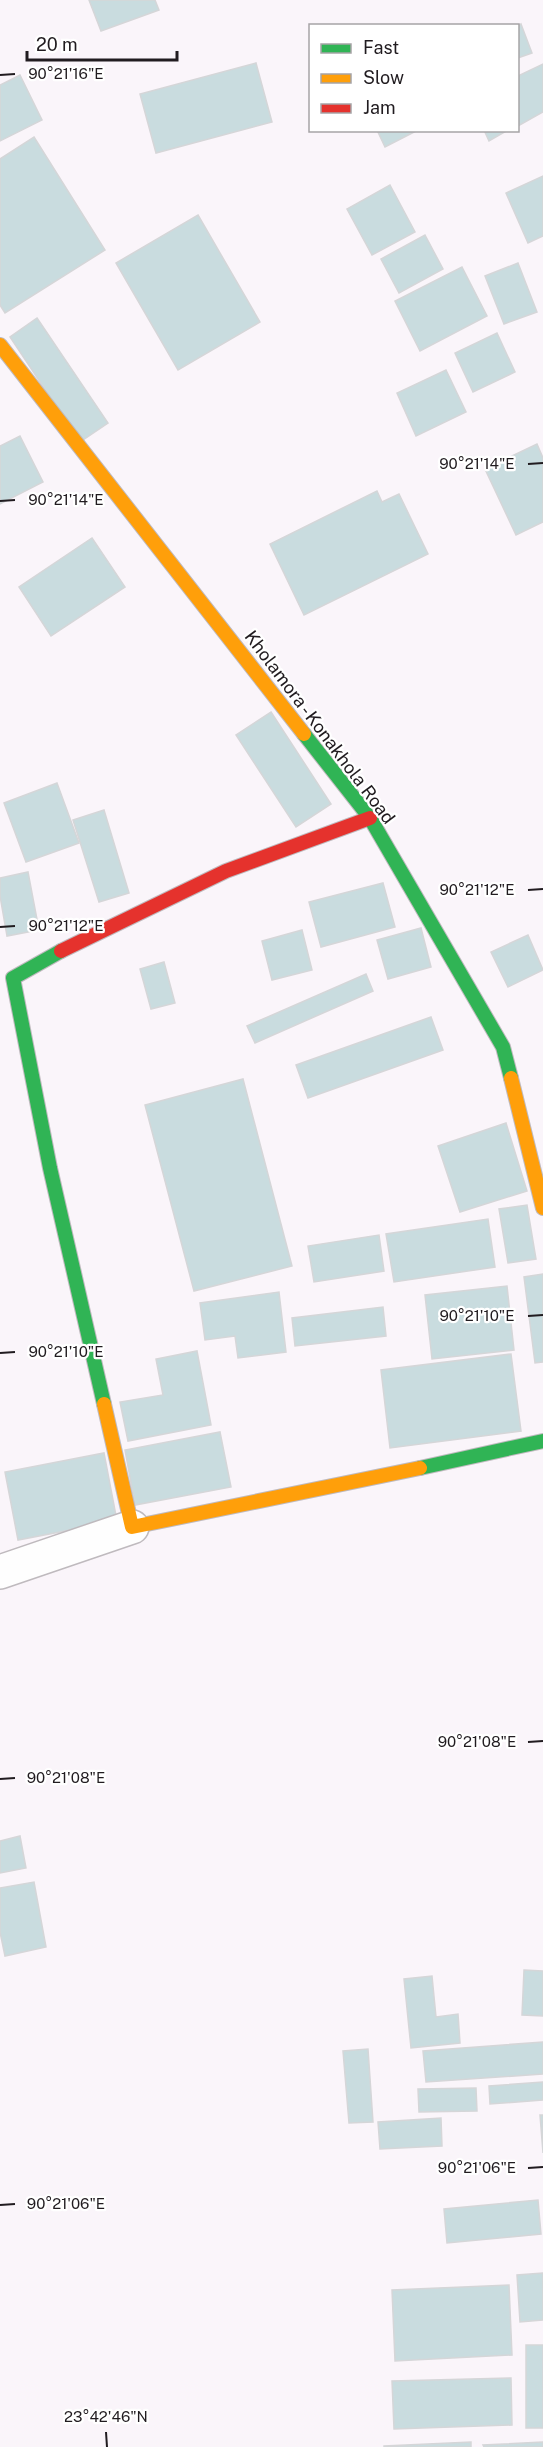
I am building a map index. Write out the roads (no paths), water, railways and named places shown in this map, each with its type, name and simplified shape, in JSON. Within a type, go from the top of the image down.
[{"type":"street","name":"Kholamora - Konakhola Road","points":[[0,345],[370,818],[503,1047],[543,1208]]},
{"type":"street","points":[[132,1527],[50,1168],[13,978],[82,939],[226,871],[370,818]]},
{"type":"street","points":[[0,1572],[132,1527],[323,1489],[543,1441]]}]
